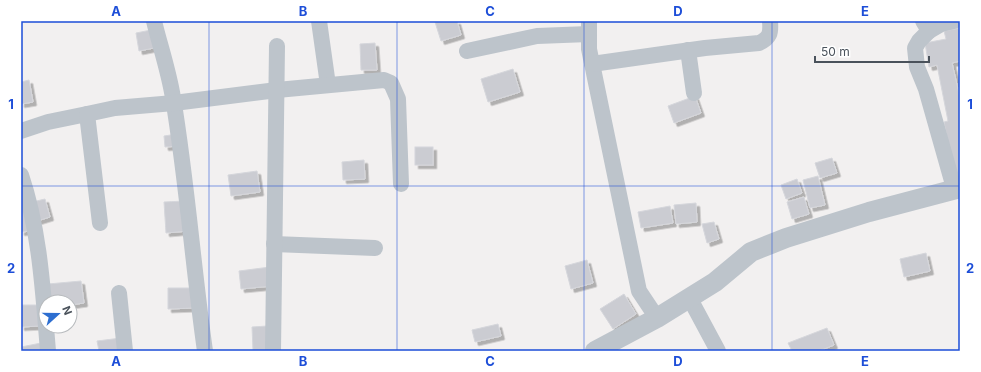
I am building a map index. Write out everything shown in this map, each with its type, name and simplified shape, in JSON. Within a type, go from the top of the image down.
[{"type":"street","points":[[154,21],[174,104],[185,175],[194,278],[205,351]]},
{"type":"street","points":[[319,21],[328,85]]},
{"type":"street","points":[[592,64],[688,50],[759,43],[766,40],[771,32],[770,21]]},
{"type":"street","points":[[595,351],[657,318],[715,282],[751,252],[786,238],[869,212],[957,188],[926,89],[917,67],[915,48],[926,26],[954,21]]},
{"type":"street","points":[[467,51],[537,36],[589,27],[589,49],[639,291],[657,318]]},
{"type":"street","points":[[273,351],[277,46]]},
{"type":"street","points":[[688,50],[694,94]]},
{"type":"street","points":[[21,131],[48,122],[115,108],[174,104],[277,90],[384,80],[391,83],[398,99],[401,184]]},
{"type":"street","points":[[87,114],[100,223]]},
{"type":"street","points":[[21,176],[30,203],[42,287],[48,351]]},
{"type":"street","points":[[274,244],[375,248]]},
{"type":"street","points":[[119,293],[124,351]]},
{"type":"street","points":[[690,297],[718,351]]},
{"type":"building","points":[[457,21],[461,35],[441,41],[435,22]]},
{"type":"building","points":[[960,28],[960,61],[952,63],[960,98],[960,176],[955,177],[944,122],[948,121],[937,65],[929,67],[925,43],[946,39],[944,31]]},
{"type":"building","points":[[151,30],[154,48],[139,51],[136,33]]},
{"type":"building","points":[[375,43],[377,70],[361,70],[360,44]]},
{"type":"building","points":[[513,69],[520,92],[488,102],[481,79]]},
{"type":"building","points":[[29,80],[33,102],[21,104],[21,82]]},
{"type":"building","points":[[695,96],[701,113],[674,123],[668,106]]},
{"type":"building","points":[[177,134],[179,146],[165,147],[164,136]]},
{"type":"building","points":[[415,147],[433,147],[433,165],[415,165]]},
{"type":"building","points":[[832,158],[837,173],[820,178],[815,163]]},
{"type":"building","points":[[364,160],[365,179],[343,180],[342,162]]},
{"type":"building","points":[[257,171],[260,192],[231,196],[228,175]]},
{"type":"building","points":[[818,176],[825,205],[810,208],[803,180]]},
{"type":"building","points":[[797,179],[802,193],[786,199],[781,185]]},
{"type":"building","points":[[804,197],[809,214],[792,219],[787,202]]},
{"type":"building","points":[[45,199],[50,217],[37,221],[32,202]]},
{"type":"building","points":[[185,201],[188,231],[166,233],[164,202]]},
{"type":"building","points":[[696,203],[697,222],[676,224],[674,205]]},
{"type":"building","points":[[670,206],[673,223],[641,228],[638,212]]},
{"type":"building","points":[[29,207],[32,231],[21,232],[21,208]]},
{"type":"building","points":[[714,222],[719,239],[707,243],[702,224]]},
{"type":"building","points":[[926,253],[930,271],[904,277],[900,259]]},
{"type":"building","points":[[587,260],[593,283],[571,289],[565,266]]},
{"type":"building","points":[[270,267],[272,286],[241,289],[239,271]]},
{"type":"building","points":[[81,281],[84,303],[78,304],[78,294],[49,294],[48,284]]},
{"type":"building","points":[[168,288],[193,288],[193,308],[168,309]]},
{"type":"building","points":[[624,294],[636,314],[613,329],[600,309]]},
{"type":"building","points":[[21,305],[38,305],[38,326],[21,327]]},
{"type":"building","points":[[498,324],[501,336],[475,342],[472,330]]},
{"type":"building","points":[[267,326],[269,351],[253,351],[252,327]]},
{"type":"building","points":[[827,328],[834,345],[819,351],[792,351],[788,343]]},
{"type":"building","points":[[121,338],[122,351],[99,351],[97,341]]},
{"type":"building","points":[[41,343],[42,351],[21,351],[21,347]]}]
